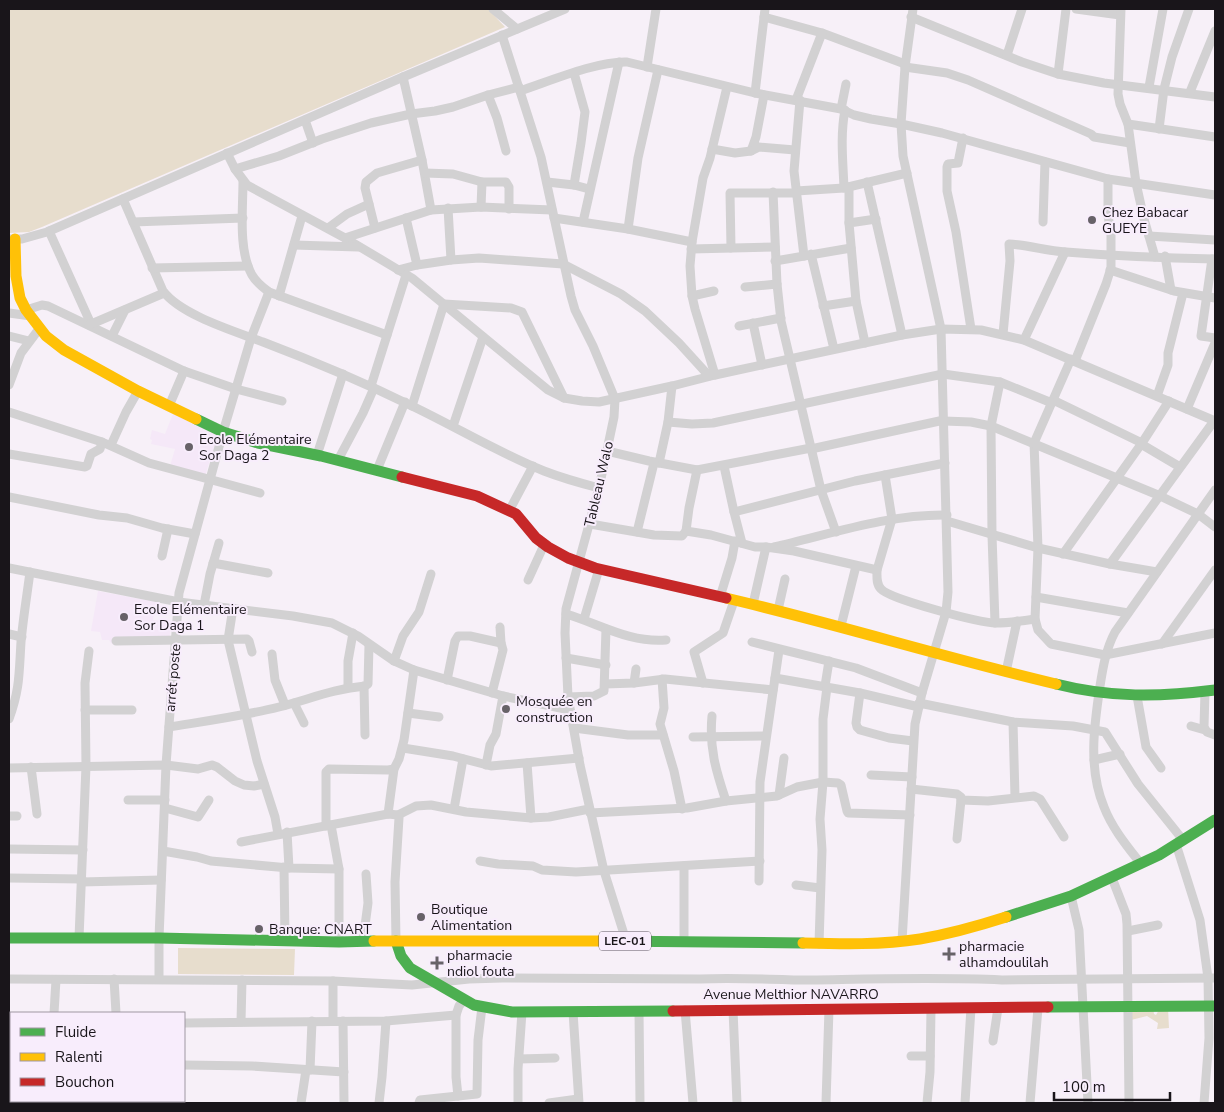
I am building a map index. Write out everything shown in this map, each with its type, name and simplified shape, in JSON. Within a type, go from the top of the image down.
[{"type":"main road","points":[[12,239],[18,288],[28,313],[46,336],[64,350],[169,406],[223,432],[258,443],[338,460],[477,496],[520,518],[544,545],[578,561],[599,568],[778,610],[933,653],[1099,694],[1137,696],[1210,690]]},
{"type":"main road","name":"LEC-01","points":[[9,938],[159,938],[339,942],[396,940],[819,944],[867,944],[902,941],[938,936],[971,928],[1072,896],[1141,864],[1215,820]]},
{"type":"main road","name":"Avenue Melthior NAVARRO","points":[[396,940],[401,956],[410,968],[435,984],[464,1000],[482,1007],[522,1012],[1212,1006]]},
{"type":"street","points":[[493,9],[517,29]]},
{"type":"street","points":[[12,239],[32,237],[49,231],[403,77],[565,9]]},
{"type":"street","points":[[647,67],[656,9]]},
{"type":"street","points":[[902,9],[1007,55],[1058,74],[1118,84],[1215,96]]},
{"type":"street","points":[[1007,55],[1022,9]]},
{"type":"street","points":[[1058,74],[1066,9]]},
{"type":"street","points":[[1076,9],[1121,12],[1118,84],[1120,104],[1128,124],[1136,183],[1149,236],[1160,257],[1171,290]]},
{"type":"street","points":[[1149,87],[1164,9]]},
{"type":"street","points":[[1159,129],[1164,90],[1172,57],[1189,9]]},
{"type":"street","points":[[751,151],[756,137],[765,13],[905,65],[955,75],[1091,134],[1094,137],[1130,144]]},
{"type":"street","points":[[902,941],[912,789],[913,741],[922,692],[946,612],[948,592],[941,329],[903,156],[902,124],[905,65],[912,13]]},
{"type":"street","points":[[1190,92],[1215,31]]},
{"type":"street","points":[[822,33],[798,100],[794,171],[808,255],[834,349]]},
{"type":"street","name":"Tableau Walo","points":[[502,35],[541,157],[563,264],[575,310],[593,346],[615,399],[616,409],[599,488],[578,561],[566,614],[566,658],[568,697],[589,811],[625,942]]},
{"type":"street","points":[[583,222],[619,62]]},
{"type":"street","points":[[235,169],[279,156],[371,123],[453,107],[488,95],[519,89],[619,62],[727,87],[798,100],[843,110],[871,119],[963,138],[1108,179],[1215,195]]},
{"type":"street","points":[[628,229],[638,158],[658,70]]},
{"type":"street","points":[[574,73],[584,112],[574,185]]},
{"type":"street","points":[[403,77],[425,173],[430,210]]},
{"type":"street","points":[[846,84],[842,151],[847,188],[850,248],[856,301],[865,343]]},
{"type":"street","points":[[712,375],[692,296],[692,246],[703,178],[727,87]]},
{"type":"street","points":[[488,95],[497,118],[506,151]]},
{"type":"street","points":[[305,120],[313,143]]},
{"type":"street","points":[[1128,124],[1215,137]]},
{"type":"street","points":[[963,138],[958,163],[948,164],[947,167],[947,191],[956,232],[971,329]]},
{"type":"street","points":[[712,149],[735,153],[751,151],[759,147],[795,150]]},
{"type":"street","points":[[227,153],[243,181],[256,191],[328,228],[402,272],[444,304],[548,390],[564,398],[591,402],[615,399],[712,375],[902,335],[941,329],[971,329],[1003,334],[1024,340],[1215,421],[1158,495],[1110,564]]},
{"type":"street","points":[[374,228],[364,185],[376,174],[422,160]]},
{"type":"street","points":[[1043,222],[1045,162]]},
{"type":"street","points":[[425,173],[453,174],[482,182],[506,182],[508,184],[509,209]]},
{"type":"street","points":[[731,248],[730,192],[796,192],[847,188],[907,173]]},
{"type":"street","points":[[1108,179],[1108,215],[1111,235],[1110,270],[1106,284],[1073,360],[1034,444],[1038,548],[1035,619],[1038,630],[1051,644],[1105,655],[1215,633]]},
{"type":"street","points":[[243,181],[244,253],[253,277],[268,292],[387,335]]},
{"type":"street","points":[[481,207],[482,182]]},
{"type":"street","points":[[547,182],[589,189]]},
{"type":"street","points":[[867,182],[902,335]]},
{"type":"street","points":[[773,192],[777,284],[781,318],[821,490],[836,532]]},
{"type":"street","points":[[123,198],[164,293],[188,311],[373,387],[533,466],[564,479],[599,488]]},
{"type":"street","points":[[328,228],[347,214],[369,204]]},
{"type":"street","points":[[345,238],[430,210],[481,207],[553,214],[583,222],[628,229],[692,246],[731,248],[775,247]]},
{"type":"street","points":[[448,208],[451,260]]},
{"type":"street","points":[[279,296],[302,216]]},
{"type":"street","points":[[133,222],[243,218]]},
{"type":"street","points":[[406,218],[416,265]]},
{"type":"street","points":[[849,223],[876,219]]},
{"type":"street","points":[[49,231],[90,324]]},
{"type":"street","points":[[1149,236],[1215,240]]},
{"type":"street","points":[[1003,334],[1010,261],[1009,244],[1111,256],[1213,259],[1212,298],[1201,336],[1215,338]]},
{"type":"street","points":[[294,245],[360,247]]},
{"type":"street","points":[[776,261],[850,248]]},
{"type":"street","points":[[1024,340],[1065,252]]},
{"type":"street","points":[[402,272],[416,265],[479,258],[563,264],[622,294],[645,311],[712,375]]},
{"type":"street","points":[[152,268],[248,266]]},
{"type":"street","points":[[1110,270],[1171,290],[1212,298]]},
{"type":"street","points":[[338,460],[363,413],[373,387],[402,272]]},
{"type":"street","points":[[745,287],[777,284]]},
{"type":"street","points":[[692,296],[714,291]]},
{"type":"street","name":"arrét poste","points":[[159,979],[166,765],[179,593],[223,432],[251,338],[268,292]]},
{"type":"street","points":[[90,324],[164,293]]},
{"type":"street","points":[[1157,396],[1168,365],[1168,353],[1183,293]]},
{"type":"street","points":[[823,306],[856,301]]},
{"type":"street","points":[[444,304],[511,308],[522,312],[564,398]]},
{"type":"street","points":[[377,470],[408,404],[444,304]]},
{"type":"street","points":[[9,313],[28,313],[45,305],[90,324],[184,371],[236,390],[282,400]]},
{"type":"street","points":[[112,336],[125,310]]},
{"type":"street","points":[[739,326],[781,318]]},
{"type":"street","points":[[753,323],[762,365]]},
{"type":"street","points":[[9,385],[17,362],[29,340],[39,329]]},
{"type":"street","points":[[9,336],[29,340]]},
{"type":"street","points":[[453,426],[483,337]]},
{"type":"street","points":[[1187,409],[1215,343]]},
{"type":"street","points":[[169,406],[184,371]]},
{"type":"street","points":[[317,455],[343,374]]},
{"type":"street","points":[[668,422],[713,423],[943,374],[1000,382],[1023,390],[1142,443],[1180,467]]},
{"type":"street","points":[[995,623],[991,426],[1000,382]]},
{"type":"street","points":[[637,532],[668,422],[672,386]]},
{"type":"street","points":[[9,454],[85,468],[91,454],[107,444],[138,390]]},
{"type":"street","points":[[1063,554],[1142,443],[1169,401]]},
{"type":"street","points":[[9,412],[107,444],[145,462],[260,493]]},
{"type":"street","points":[[607,450],[656,463],[697,470],[944,420],[971,422],[991,426],[1158,495],[1198,514],[1215,527]]},
{"type":"street","points":[[734,512],[855,481],[945,463]]},
{"type":"street","points":[[509,511],[533,466]]},
{"type":"street","points":[[720,597],[739,542],[724,466]]},
{"type":"street","points":[[590,524],[654,535],[679,537],[684,535],[697,470]]},
{"type":"street","points":[[885,475],[892,519],[877,570],[879,587],[884,591],[964,618],[995,623],[1035,619]]},
{"type":"street","points":[[1141,864],[1120,835],[1103,805],[1098,790],[1094,760],[1094,729],[1105,655],[1112,637],[1128,613],[1215,490]]},
{"type":"street","points":[[9,496],[100,515],[127,518],[195,534]]},
{"type":"street","points":[[770,547],[892,519],[924,515],[947,518],[992,535],[1038,548],[1157,572]]},
{"type":"street","points":[[162,556],[168,529]]},
{"type":"street","points":[[686,531],[755,547],[770,547],[877,570]]},
{"type":"street","points":[[204,604],[219,543]]},
{"type":"street","points":[[528,580],[544,545]]},
{"type":"street","points":[[753,604],[770,547]]},
{"type":"street","points":[[213,563],[268,573]]},
{"type":"street","points":[[841,626],[856,566]]},
{"type":"street","points":[[9,568],[179,602],[318,620],[353,634],[394,660],[414,670],[503,696],[570,710]]},
{"type":"street","points":[[584,620],[599,568]]},
{"type":"street","points":[[1162,644],[1215,570]]},
{"type":"street","points":[[9,719],[19,683],[22,637],[30,572]]},
{"type":"street","points":[[394,660],[403,636],[419,612],[432,574]]},
{"type":"street","points":[[778,610],[785,579]]},
{"type":"street","points":[[1036,597],[1128,613]]},
{"type":"street","points":[[703,684],[692,654],[723,633],[734,601]]},
{"type":"street","points":[[233,608],[228,640],[264,784],[282,833],[286,868],[285,940]]},
{"type":"street","points":[[566,614],[635,639],[666,640]]},
{"type":"street","points":[[1006,672],[1017,621]]},
{"type":"street","points":[[492,693],[503,650],[500,627]]},
{"type":"street","points":[[568,697],[600,694],[604,691],[606,630]]},
{"type":"street","points":[[9,634],[22,637]]},
{"type":"street","points":[[348,687],[348,661],[353,634]]},
{"type":"street","points":[[447,680],[458,636],[471,636],[501,643]]},
{"type":"street","points":[[116,641],[248,640],[252,652]]},
{"type":"street","points":[[752,642],[866,671],[922,692]]},
{"type":"street","points":[[169,727],[245,714],[290,704],[348,687],[364,686],[368,684],[369,645]]},
{"type":"street","points":[[759,881],[759,798],[779,650]]},
{"type":"street","points":[[79,938],[86,766],[85,683],[89,651]]},
{"type":"street","points":[[272,654],[275,680],[304,723]]},
{"type":"street","points":[[566,658],[606,665]]},
{"type":"street","points":[[819,944],[823,719],[829,661]]},
{"type":"street","points":[[634,683],[636,669]]},
{"type":"street","points":[[393,814],[394,769],[403,748],[409,694],[414,670]]},
{"type":"street","points":[[775,678],[1013,722],[1094,729],[1105,732],[1138,784],[1180,842],[1200,920],[1211,978],[1211,1076],[1204,1103]]},
{"type":"street","points":[[605,684],[634,683],[662,679],[773,690]]},
{"type":"street","points":[[662,679],[664,708],[660,724],[674,771],[682,809]]},
{"type":"street","points":[[364,686],[365,735]]},
{"type":"street","points":[[1205,730],[1203,723],[1210,690]]},
{"type":"street","points":[[860,693],[857,727],[882,736],[913,741]]},
{"type":"street","points":[[486,765],[490,745],[496,734],[503,696]]},
{"type":"street","points":[[1137,696],[1146,747],[1161,768]]},
{"type":"street","points":[[85,710],[132,710]]},
{"type":"street","points":[[408,713],[439,717]]},
{"type":"street","points":[[712,716],[711,737],[714,766],[726,801]]},
{"type":"street","points":[[1013,722],[1015,798]]},
{"type":"street","points":[[1191,726],[1215,735]]},
{"type":"street","points":[[574,728],[628,735],[663,736]]},
{"type":"street","points":[[693,737],[766,736]]},
{"type":"street","points":[[403,748],[453,756],[486,765],[579,758]]},
{"type":"street","points":[[1094,760],[1120,754]]},
{"type":"street","points":[[779,795],[784,758]]},
{"type":"street","points":[[454,809],[464,759]]},
{"type":"street","points":[[527,763],[531,818]]},
{"type":"street","points":[[9,768],[166,765],[198,769],[215,766],[239,784],[252,786],[264,784]]},
{"type":"street","points":[[31,767],[37,814]]},
{"type":"street","points":[[339,942],[339,869],[328,825],[326,772],[329,769],[394,769]]},
{"type":"street","points":[[871,775],[912,777]]},
{"type":"street","points":[[241,842],[393,814],[416,806],[431,805],[475,814],[531,818],[549,817],[589,811],[682,809],[726,801],[779,795],[797,787],[823,782],[841,785],[848,813],[910,815]]},
{"type":"street","points":[[912,789],[960,795],[957,839]]},
{"type":"street","points":[[960,800],[988,801],[1030,795],[1040,799],[1064,837]]},
{"type":"street","points":[[128,800],[165,804],[198,816],[209,800]]},
{"type":"street","points":[[393,814],[400,818],[395,882],[396,940]]},
{"type":"street","points":[[9,849],[83,850]]},
{"type":"street","points":[[163,852],[201,857],[211,861],[286,868],[339,869]]},
{"type":"street","points":[[480,860],[491,864],[533,866],[542,870],[576,872],[760,861]]},
{"type":"street","points":[[684,866],[684,942]]},
{"type":"street","points":[[363,941],[368,903],[366,874]]},
{"type":"street","points":[[9,878],[162,880]]},
{"type":"street","points":[[1112,878],[1126,914],[1128,931],[1130,1103]]},
{"type":"street","points":[[796,884],[820,888]]},
{"type":"street","points":[[1072,896],[1079,930],[1088,1103]]},
{"type":"street","points":[[1128,931],[1158,925]]},
{"type":"street","points":[[9,978],[56,980],[242,980],[412,985],[469,979],[502,978],[726,978],[762,980],[1211,978]]},
{"type":"street","points":[[114,979],[116,1012]]},
{"type":"street","points":[[54,1012],[56,980]]},
{"type":"street","points":[[241,1022],[242,980]]},
{"type":"street","points":[[333,982],[333,1021]]},
{"type":"street","points":[[458,1096],[456,1077],[456,1015],[459,1006],[464,1000]]},
{"type":"street","points":[[419,1103],[420,1100],[475,1095],[477,1093],[478,1040],[482,1007]]},
{"type":"street","points":[[965,1103],[971,1008]]},
{"type":"street","points":[[993,1041],[998,1008]]},
{"type":"street","points":[[1030,1103],[1038,1008]]},
{"type":"street","points":[[826,1103],[829,1009]]},
{"type":"street","points":[[927,1103],[930,1072],[931,1009]]},
{"type":"street","points":[[685,1010],[692,1103]]},
{"type":"street","points":[[733,1010],[737,1103]]},
{"type":"street","points":[[518,1103],[518,1059],[522,1012]]},
{"type":"street","points":[[549,1103],[579,1101],[573,1012]]},
{"type":"street","points":[[639,1012],[640,1103]]},
{"type":"street","points":[[185,1023],[386,1020],[456,1015]]},
{"type":"street","points":[[379,1103],[386,1020]]},
{"type":"street","points":[[301,1103],[308,1070],[312,1021]]},
{"type":"street","points":[[342,1021],[344,1103]]},
{"type":"street","points":[[911,1056],[930,1056]]},
{"type":"street","points":[[518,1059],[554,1058]]},
{"type":"street","points":[[185,1065],[344,1072]]},
{"type":"shaded area","points":[[9,9],[488,9],[505,27],[42,227],[29,232],[9,233]]},
{"type":"shaded area","name":"Ecole Elémentaire Sor Daga 2","points":[[173,414],[218,435],[205,476],[170,466],[175,449],[151,444],[152,430],[165,434]]},
{"type":"shaded area","name":"Ecole Elémentaire Sor Daga 1","points":[[98,591],[156,602],[153,620],[171,622],[169,644],[112,644],[109,640],[102,640],[100,632],[91,631]]},
{"type":"shaded area","points":[[178,948],[295,949],[294,975],[178,974]]},
{"type":"shaded area","points":[[1153,1008],[1156,1015],[1160,1008],[1168,1008],[1169,1028],[1157,1029],[1158,1023],[1147,1016],[1131,1020],[1131,1011]]},
{"type":"traffic: fast","points":[[196,419],[223,432],[258,443],[321,456],[402,477]]},
{"type":"traffic: fast","points":[[1056,684],[1096,692],[1135,695],[1215,690]]},
{"type":"traffic: fast","points":[[1006,917],[1071,896],[1159,855],[1215,820]]},
{"type":"traffic: fast","points":[[9,938],[374,941]]},
{"type":"traffic: fast","points":[[396,941],[401,956],[410,968],[474,1005],[512,1012],[673,1011]]},
{"type":"traffic: fast","points":[[605,941],[803,943]]},
{"type":"traffic: fast","points":[[1048,1007],[1215,1006]]},
{"type":"traffic: slow","points":[[15,239],[16,276],[20,298],[26,310],[46,336],[64,350],[138,391],[196,419]]},
{"type":"traffic: slow","points":[[726,598],[1056,684]]},
{"type":"traffic: slow","points":[[803,943],[862,944],[906,941],[974,927],[1006,917]]},
{"type":"traffic: slow","points":[[374,941],[605,941]]},
{"type":"traffic: jam","points":[[402,477],[477,496],[516,514],[536,538],[568,558],[595,568],[726,598]]},
{"type":"traffic: jam","points":[[673,1011],[1048,1007]]},
{"type":"place","name":"Chez Babacar GUEYE","points":[[1092,220]]},
{"type":"place","name":"Ecole Elémentaire Sor Daga 2","points":[[189,447]]},
{"type":"place","name":"Ecole Elémentaire Sor Daga 1","points":[[124,617]]},
{"type":"place","name":"Mosquée en construction","points":[[506,709]]},
{"type":"place","name":"Boutique Alimentation","points":[[421,917]]},
{"type":"place","name":"Banque: CNART","points":[[259,929]]},
{"type":"place","name":"pharmacie alhamdoulilah","points":[[949,954]]},
{"type":"place","name":"pharmacie ndiol fouta","points":[[437,963]]}]
